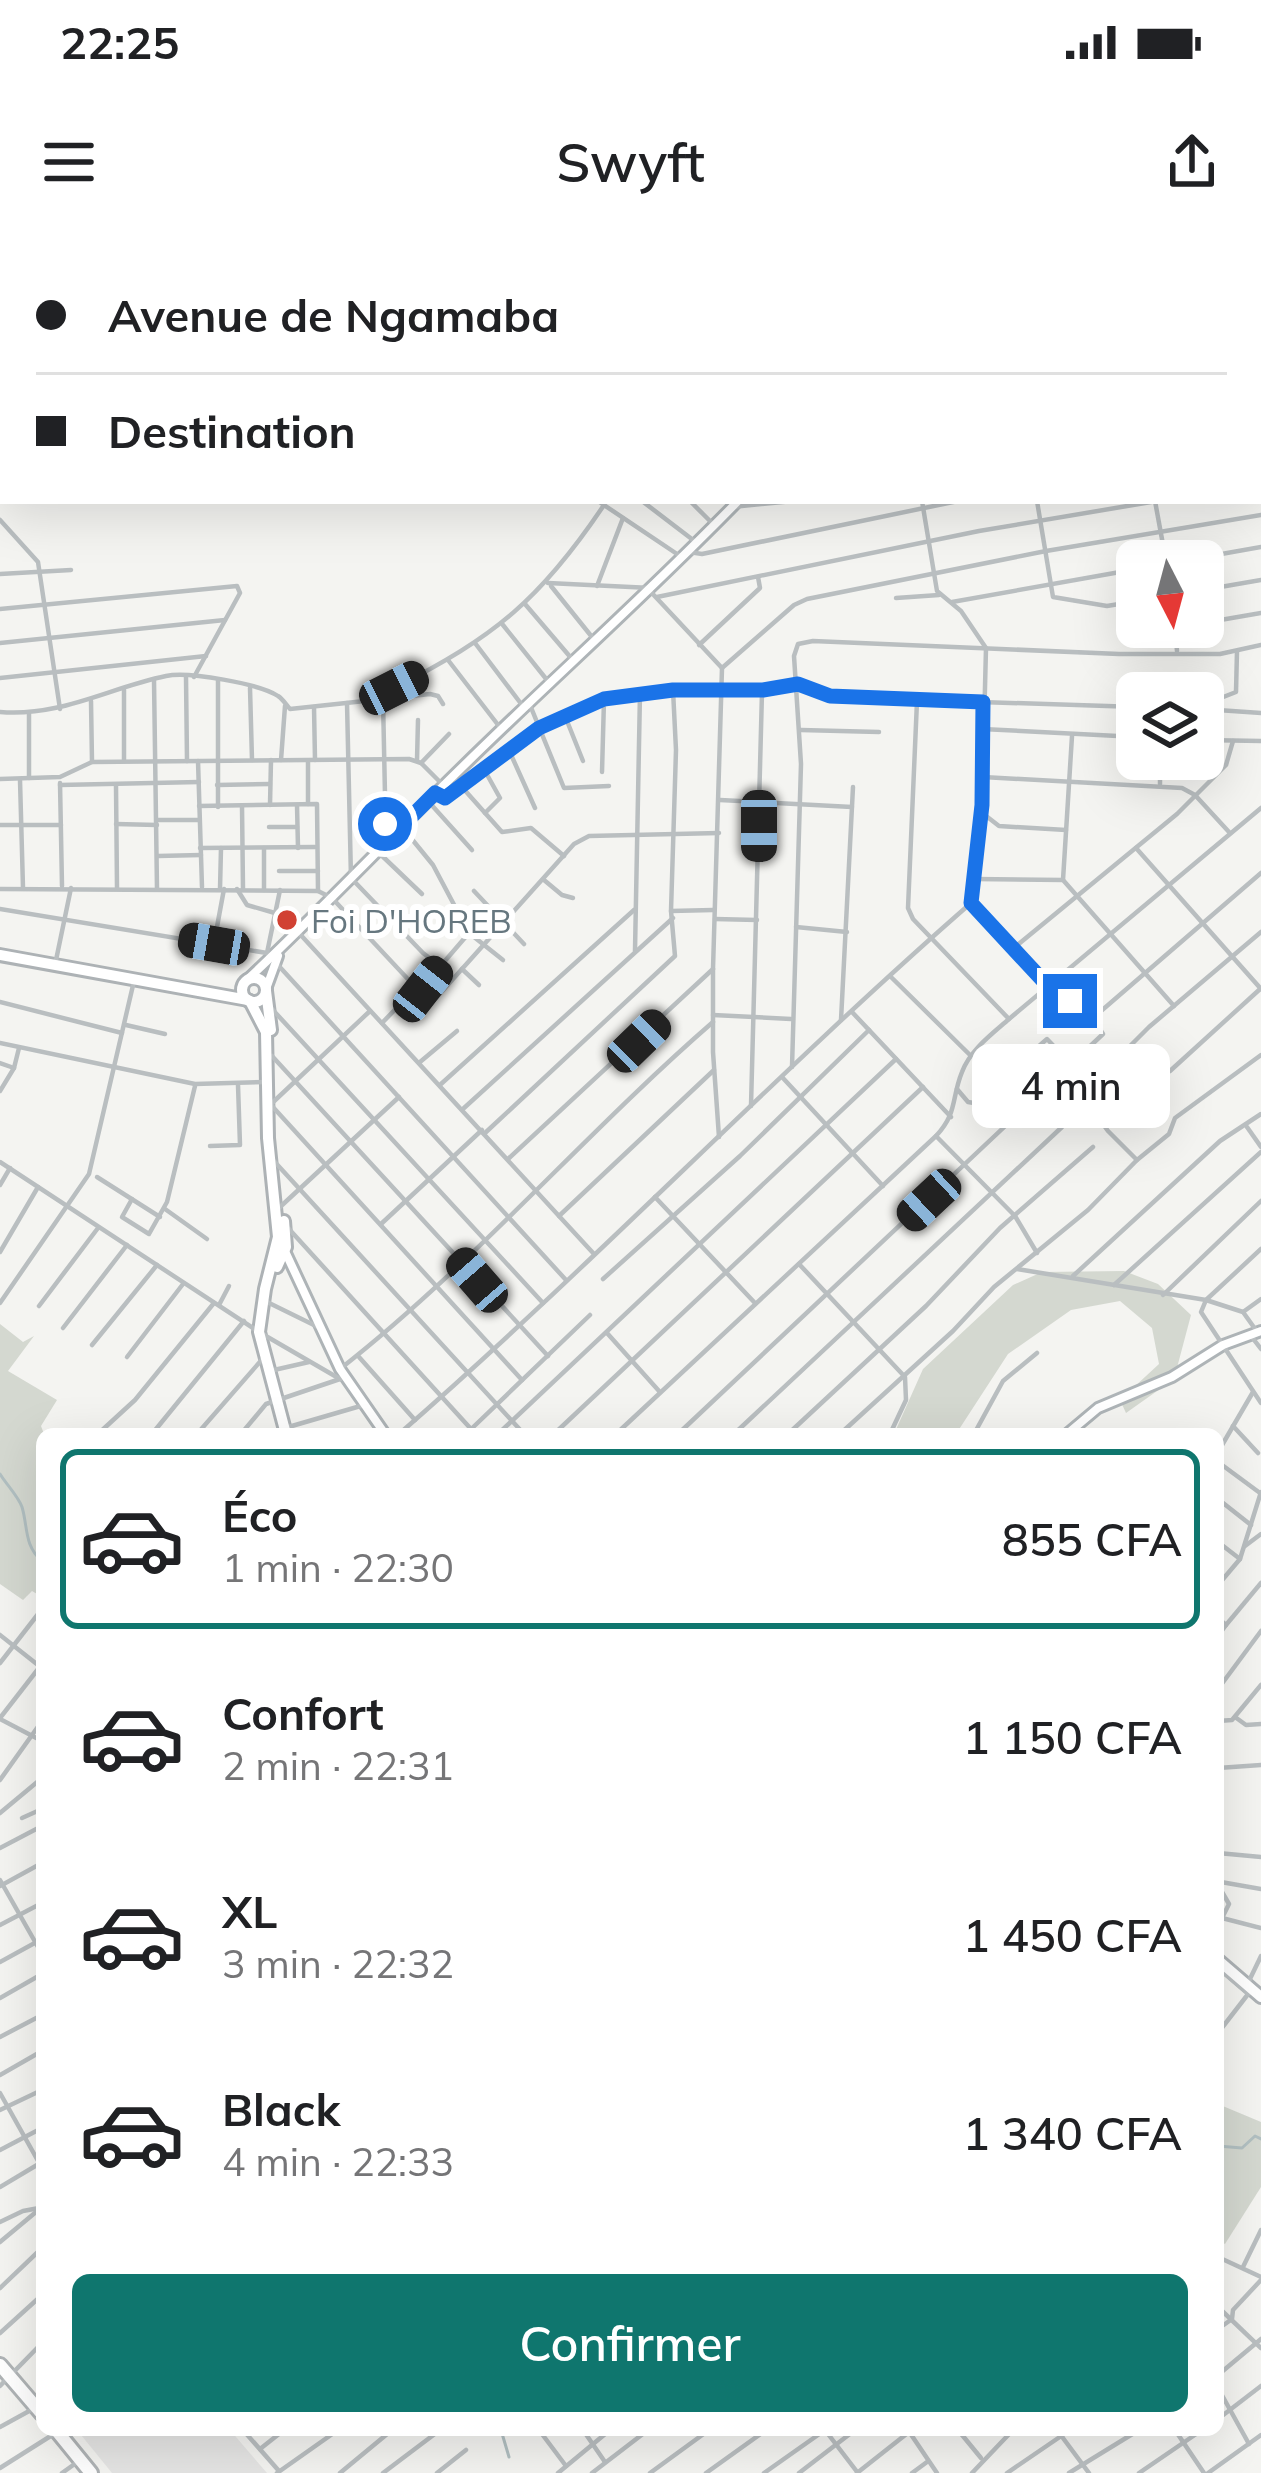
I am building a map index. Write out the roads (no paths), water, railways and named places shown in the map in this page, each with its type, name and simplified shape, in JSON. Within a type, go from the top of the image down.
[{"type":"highway","points":[[0,2365],[6,2381],[36,2406]]},
{"type":"highway","points":[[61,2436],[91,2473]]},
{"type":"main road","points":[[381,1428],[341,1375],[282,1242],[268,1138],[265,1027],[242,994],[245,982],[453,776],[654,592],[735,504]]},
{"type":"main road","points":[[0,955],[207,995],[260,1000],[267,995]]},
{"type":"main road","points":[[274,956],[267,995],[271,1106],[285,1224],[260,1333],[284,1428]]},
{"type":"main road","points":[[207,995],[261,980],[267,995]]},
{"type":"main road","points":[[1074,1428],[1098,1408],[1172,1377],[1223,1345],[1257,1333]]},
{"type":"main road","points":[[1224,1971],[1252,1991]]},
{"type":"street","points":[[386,842],[386,699],[394,688],[503,625],[548,582],[600,504]]},
{"type":"street","points":[[603,504],[686,555],[922,504],[939,596]]},
{"type":"street","points":[[645,504],[697,543]]},
{"type":"street","points":[[693,504],[714,525]]},
{"type":"street","points":[[1038,504],[1055,599],[1116,604]]},
{"type":"street","points":[[548,582],[654,592],[758,577],[1137,504]]},
{"type":"street","points":[[1156,504],[1162,540]]},
{"type":"street","points":[[722,668],[800,601],[1261,514]]},
{"type":"street","points":[[597,586],[624,518]]},
{"type":"street","points":[[0,520],[35,557],[60,709]]},
{"type":"street","points":[[1224,554],[1261,547]]},
{"type":"street","points":[[0,574],[70,570]]},
{"type":"street","points":[[952,602],[1116,573]]},
{"type":"street","points":[[699,645],[760,589],[758,577]]},
{"type":"street","points":[[1224,586],[1261,580]]},
{"type":"street","points":[[548,582],[596,642]]},
{"type":"street","points":[[0,609],[240,588],[206,656],[190,676],[187,761]]},
{"type":"street","points":[[654,592],[722,668],[713,969],[719,1137]]},
{"type":"street","points":[[406,1428],[971,903],[983,777],[986,648],[952,602],[939,596],[896,598]]},
{"type":"street","points":[[525,604],[574,662]]},
{"type":"street","points":[[1224,619],[1261,613]]},
{"type":"street","points":[[0,644],[225,620]]},
{"type":"street","points":[[503,625],[551,685]]},
{"type":"street","points":[[792,1067],[801,730],[795,649],[805,641],[1178,654],[1261,645]]},
{"type":"street","points":[[475,643],[528,707],[566,790],[609,786]]},
{"type":"street","points":[[1177,648],[1178,654]]},
{"type":"street","points":[[1224,697],[1236,692],[1237,651]]},
{"type":"street","points":[[0,678],[206,656]]},
{"type":"street","points":[[448,659],[502,730]]},
{"type":"street","points":[[0,712],[60,709],[170,675],[218,680],[281,698],[285,706],[281,760]]},
{"type":"street","points":[[154,680],[158,889]]},
{"type":"street","points":[[218,680],[218,807]]},
{"type":"street","points":[[436,793],[445,798],[539,728],[604,699],[640,693],[763,690],[798,684],[830,696],[1116,706]]},
{"type":"street","points":[[250,688],[252,760]]},
{"type":"street","points":[[124,690],[124,761]]},
{"type":"street","points":[[381,1224],[666,968],[676,952],[673,690]]},
{"type":"street","points":[[751,1106],[763,690]]},
{"type":"street","points":[[635,951],[640,693]]},
{"type":"street","points":[[285,706],[430,694],[443,704]]},
{"type":"street","points":[[602,772],[604,699]]},
{"type":"street","points":[[91,700],[92,762]]},
{"type":"street","points":[[917,701],[908,908],[1009,1018]]},
{"type":"street","points":[[347,703],[351,878],[441,966]]},
{"type":"street","points":[[308,804],[314,707]]},
{"type":"street","points":[[1224,709],[1261,713]]},
{"type":"street","points":[[29,714],[29,778]]},
{"type":"street","points":[[565,716],[583,761]]},
{"type":"street","points":[[418,720],[419,761],[472,850]]},
{"type":"street","points":[[982,729],[1116,736]]},
{"type":"street","points":[[801,730],[879,732]]},
{"type":"street","points":[[1063,880],[1072,733]]},
{"type":"street","points":[[60,781],[92,762],[419,761],[449,734]]},
{"type":"street","points":[[1224,741],[1261,741]]},
{"type":"street","points":[[1015,947],[1195,795],[1226,765],[1233,742]]},
{"type":"street","points":[[483,748],[498,756]]},
{"type":"street","points":[[508,748],[535,808]]},
{"type":"street","points":[[270,806],[271,760]]},
{"type":"street","points":[[198,761],[202,890]]},
{"type":"street","points":[[484,768],[500,796],[485,813]]},
{"type":"street","points":[[453,776],[502,832],[518,827],[537,830],[564,856]]},
{"type":"street","points":[[983,777],[1160,784],[1195,795],[1229,832]]},
{"type":"street","points":[[0,778],[116,784],[199,782]]},
{"type":"street","points":[[20,778],[23,888]]},
{"type":"street","points":[[60,781],[62,887]]},
{"type":"street","points":[[116,784],[117,888]]},
{"type":"street","points":[[217,785],[270,784]]},
{"type":"street","points":[[841,1020],[853,787]]},
{"type":"street","points":[[720,800],[852,807]]},
{"type":"street","points":[[199,806],[317,804],[318,891]]},
{"type":"street","points":[[297,805],[298,848]]},
{"type":"street","points":[[242,806],[240,890],[247,904],[275,913]]},
{"type":"street","points":[[622,1428],[936,1136],[951,1117],[970,1055],[1261,808]]},
{"type":"street","points":[[980,811],[999,826],[1066,830]]},
{"type":"street","points":[[116,824],[200,820]]},
{"type":"street","points":[[0,825],[61,825]]},
{"type":"street","points":[[402,826],[433,865],[469,933],[503,960]]},
{"type":"street","points":[[269,827],[297,827]]},
{"type":"street","points":[[0,889],[318,891],[332,898],[419,989],[435,999],[564,856],[592,834],[719,833]]},
{"type":"street","points":[[158,856],[220,848],[317,847]]},
{"type":"street","points":[[214,944],[222,890],[220,848]]},
{"type":"street","points":[[264,848],[265,890]]},
{"type":"street","points":[[1136,848],[1261,989],[1170,1071]]},
{"type":"street","points":[[377,851],[422,893]]},
{"type":"street","points":[[279,871],[318,871]]},
{"type":"street","points":[[1093,1018],[1261,873]]},
{"type":"street","points":[[974,879],[1063,880],[1174,1006]]},
{"type":"street","points":[[544,880],[573,898]]},
{"type":"street","points":[[55,965],[71,888]]},
{"type":"street","points":[[274,956],[280,890]]},
{"type":"street","points":[[474,891],[524,944]]},
{"type":"street","points":[[684,1428],[1104,1033],[971,903]]},
{"type":"street","points":[[0,909],[274,956],[566,1281]]},
{"type":"street","points":[[441,1084],[634,910]]},
{"type":"street","points":[[464,1109],[672,914],[716,910]]},
{"type":"street","points":[[715,919],[757,920]]},
{"type":"street","points":[[796,927],[848,932]]},
{"type":"street","points":[[298,932],[594,1254]]},
{"type":"street","points":[[740,1428],[1087,1102],[1127,1061],[1131,1045],[1261,932]]},
{"type":"street","points":[[382,1023],[469,933]]},
{"type":"street","points":[[463,969],[479,985]]},
{"type":"street","points":[[508,1159],[713,969]]},
{"type":"street","points":[[890,976],[970,1055]]},
{"type":"street","points":[[0,1304],[89,1174],[134,981]]},
{"type":"street","points":[[267,995],[320,1060],[543,1303]]},
{"type":"street","points":[[0,1002],[124,1034]]},
{"type":"street","points":[[370,1011],[271,1106],[522,1380]]},
{"type":"street","points":[[851,1011],[951,1117]]},
{"type":"street","points":[[246,1428],[266,1404],[341,1375],[713,1018],[792,1019]]},
{"type":"street","points":[[126,1024],[165,1034]]},
{"type":"street","points":[[603,1279],[869,1030]]},
{"type":"street","points":[[420,1063],[457,1031]]},
{"type":"street","points":[[957,1089],[974,1103],[1048,1039],[1071,1064]]},
{"type":"street","points":[[0,1043],[195,1084],[267,1082]]},
{"type":"street","points":[[0,1091],[14,1068],[19,1047]]},
{"type":"street","points":[[847,1428],[983,1297],[1169,1134],[1175,1118],[1261,1055]]},
{"type":"street","points":[[272,1056],[548,1356]]},
{"type":"street","points":[[504,1428],[896,1059]]},
{"type":"street","points":[[0,1063],[14,1068]]},
{"type":"street","points":[[560,1216],[714,1070]]},
{"type":"street","points":[[782,1077],[883,1186]]},
{"type":"street","points":[[132,1199],[122,1215],[148,1234],[165,1209],[195,1084]]},
{"type":"street","points":[[210,1146],[240,1144],[238,1085]]},
{"type":"street","points":[[560,1428],[923,1087]]},
{"type":"street","points":[[280,1207],[400,1096]]},
{"type":"street","points":[[1087,1102],[1137,1160]]},
{"type":"street","points":[[1072,1276],[1220,1141],[1261,1114]]},
{"type":"street","points":[[1114,1286],[1261,1149],[1246,1125]]},
{"type":"street","points":[[936,1136],[1016,1216],[1034,1256],[1031,1269]]},
{"type":"street","points":[[794,1428],[1093,1147]]},
{"type":"street","points":[[274,1160],[518,1428]]},
{"type":"street","points":[[0,1162],[260,1333],[341,1375]]},
{"type":"street","points":[[0,1185],[10,1168]]},
{"type":"street","points":[[97,1177],[160,1216]]},
{"type":"street","points":[[0,1252],[38,1186]]},
{"type":"street","points":[[654,1197],[754,1302]]},
{"type":"street","points":[[1163,1294],[1261,1201]]},
{"type":"street","points":[[165,1209],[207,1239]]},
{"type":"street","points":[[285,1224],[466,1428]]},
{"type":"street","points":[[39,1306],[98,1228]]},
{"type":"street","points":[[63,1328],[127,1246]]},
{"type":"street","points":[[1261,1250],[1201,1308],[1202,1317],[1261,1403]]},
{"type":"street","points":[[799,1263],[905,1377],[906,1400],[893,1428]]},
{"type":"street","points":[[92,1345],[157,1265]]},
{"type":"street","points":[[1016,1269],[1206,1300],[1243,1312],[1261,1349]]},
{"type":"street","points":[[127,1357],[183,1284]]},
{"type":"street","points":[[104,1428],[158,1374],[230,1286]]},
{"type":"street","points":[[1243,1312],[1261,1298]]},
{"type":"street","points":[[264,1300],[318,1327]]},
{"type":"street","points":[[473,1428],[590,1315]]},
{"type":"street","points":[[157,1428],[244,1321]]},
{"type":"street","points":[[606,1331],[659,1391]]},
{"type":"street","points":[[977,1428],[1003,1381],[1036,1353]]},
{"type":"street","points":[[358,1355],[415,1420]]},
{"type":"street","points":[[202,1428],[265,1356]]},
{"type":"street","points":[[269,1371],[309,1362]]},
{"type":"street","points":[[1224,1442],[1253,1392]]},
{"type":"street","points":[[294,1428],[364,1405]]},
{"type":"street","points":[[1233,1426],[1258,1453]]},
{"type":"street","points":[[1224,1466],[1260,1492],[1240,1559],[1224,1578]]},
{"type":"street","points":[[1224,1504],[1251,1525]]},
{"type":"street","points":[[1245,1546],[1259,1538]]},
{"type":"street","points":[[1224,1547],[1240,1559]]},
{"type":"street","points":[[1224,1628],[1259,1587]]},
{"type":"street","points":[[0,1663],[36,1618]]},
{"type":"street","points":[[1224,1681],[1261,1631]]},
{"type":"street","points":[[0,1636],[36,1662]]},
{"type":"street","points":[[1252,1643],[1260,1650]]},
{"type":"street","points":[[36,1672],[0,1718],[36,1737]]},
{"type":"street","points":[[1224,1720],[1235,1717],[1261,1685]]},
{"type":"street","points":[[1235,1717],[1246,1725],[1260,1726]]},
{"type":"street","points":[[0,1780],[36,1729]]},
{"type":"street","points":[[1224,1770],[1261,1766]]},
{"type":"street","points":[[0,1814],[36,1783]]},
{"type":"street","points":[[22,1818],[36,1812]]},
{"type":"street","points":[[0,1848],[36,1829]]},
{"type":"street","points":[[1224,1854],[1261,1857]]},
{"type":"street","points":[[36,1866],[1,1884],[36,1937]]},
{"type":"street","points":[[1224,1883],[1261,1889]]},
{"type":"street","points":[[0,1925],[36,1907]]},
{"type":"street","points":[[1224,1919],[1261,1928]]},
{"type":"street","points":[[0,1962],[36,1943]]},
{"type":"street","points":[[1224,2026],[1252,1991],[1261,1956]]},
{"type":"street","points":[[0,1999],[36,1978]]},
{"type":"street","points":[[0,2037],[36,2018]]},
{"type":"street","points":[[0,2075],[36,2054]]},
{"type":"street","points":[[0,2093],[3,2109],[36,2159]]},
{"type":"street","points":[[3,2109],[36,2093]]},
{"type":"street","points":[[0,2150],[36,2131]]},
{"type":"street","points":[[0,2187],[36,2168]]},
{"type":"street","points":[[0,2222],[36,2208]]},
{"type":"street","points":[[0,2242],[36,2212]]},
{"type":"street","points":[[1243,2266],[1261,2230]]},
{"type":"street","points":[[0,2288],[36,2254]]},
{"type":"street","points":[[1224,2260],[1261,2278],[1224,2325]]},
{"type":"street","points":[[0,2332],[36,2300]]},
{"type":"street","points":[[1224,2312],[1259,2343],[1224,2369]]},
{"type":"street","points":[[6,2381],[36,2349]]},
{"type":"street","points":[[1224,2414],[1261,2386]]},
{"type":"street","points":[[1224,2399],[1249,2444]]},
{"type":"street","points":[[0,2427],[36,2406]]},
{"type":"street","points":[[1178,2436],[1206,2473],[1261,2435]]},
{"type":"street","points":[[0,2468],[49,2436]]},
{"type":"street","points":[[248,2436],[280,2472],[330,2436]]},
{"type":"street","points":[[260,2449],[276,2436]]},
{"type":"street","points":[[340,2473],[385,2436]]},
{"type":"street","points":[[382,2473],[432,2436]]},
{"type":"street","points":[[544,2436],[566,2466]]},
{"type":"street","points":[[587,2436],[605,2462]]},
{"type":"street","points":[[558,2473],[603,2436]]},
{"type":"street","points":[[592,2473],[640,2436]]},
{"type":"street","points":[[650,2473],[701,2436]]},
{"type":"street","points":[[706,2473],[758,2436]]},
{"type":"street","points":[[764,2473],[816,2436]]},
{"type":"street","points":[[829,2436],[858,2473],[902,2436]]},
{"type":"street","points":[[799,2473],[848,2436]]},
{"type":"street","points":[[912,2436],[937,2473]]},
{"type":"street","points":[[963,2436],[983,2460]]},
{"type":"street","points":[[972,2473],[1006,2436]]},
{"type":"street","points":[[1007,2473],[1055,2436]]},
{"type":"street","points":[[1061,2436],[1089,2473]]},
{"type":"street","points":[[1070,2473],[1129,2436]]},
{"type":"street","points":[[1139,2473],[1194,2436]]},
{"type":"street","points":[[437,2473],[466,2450]]},
{"type":"street","points":[[62,2473],[81,2460]]},
{"type":"street","points":[[912,2473],[929,2461]]},
{"type":"waterway","points":[[0,1474],[20,1503],[36,1555]]},
{"type":"waterway","points":[[1224,2146],[1242,2148],[1255,2136],[1261,2139]]},
{"type":"waterway","points":[[503,2436],[509,2457]]},
{"type":"place","name":"Foi D'HOREB","points":[[287,920]]}]
